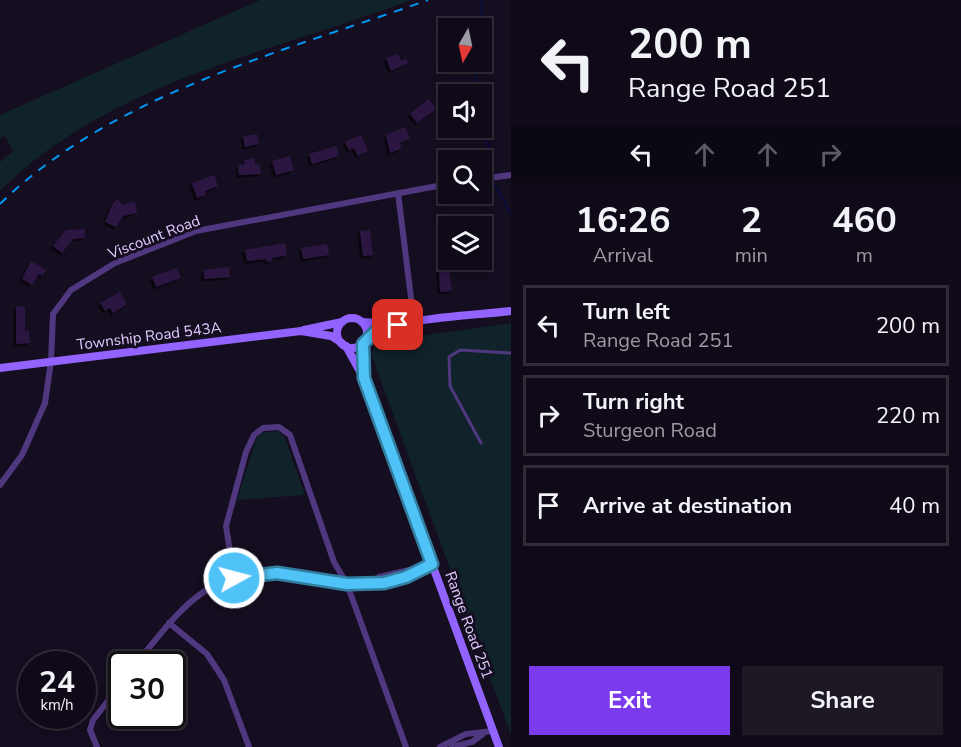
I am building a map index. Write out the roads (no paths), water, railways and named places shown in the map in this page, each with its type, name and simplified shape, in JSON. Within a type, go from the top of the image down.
[{"type":"main road","points":[[398,325],[362,322],[350,318],[342,322],[338,335],[344,345],[355,348],[375,332],[398,325],[511,311]]},
{"type":"main road","name":"Township Road 543A","points":[[0,368],[301,331],[315,326],[342,322]]},
{"type":"main road","points":[[362,322],[367,330],[364,342]]},
{"type":"main road","name":"Township Road 543A","points":[[301,331],[331,336],[344,345]]},
{"type":"main road","name":"Range Road 251","points":[[364,342],[364,378]]},
{"type":"main road","name":"Range Road 251","points":[[344,345],[364,378],[499,747]]},
{"type":"street","points":[[492,178],[511,175]]},
{"type":"street","name":"Viscount Road","points":[[0,485],[22,454],[45,403],[51,362],[53,314],[71,290],[115,263],[196,231],[438,186]]},
{"type":"street","points":[[398,193],[414,322]]},
{"type":"street","points":[[234,578],[226,526],[246,452],[254,435],[263,428],[279,426],[291,435],[334,562],[347,584],[406,747]]},
{"type":"street","points":[[146,651],[189,601],[210,586],[234,578],[277,573],[347,584],[371,583],[386,574],[432,564]]},
{"type":"street","points":[[169,623],[207,654],[224,680],[249,747]]},
{"type":"street","points":[[97,747],[90,730],[93,720],[108,701]]},
{"type":"street","points":[[440,747],[466,734],[484,734],[494,731]]},
{"type":"street","points":[[452,747],[472,742],[484,734]]},
{"type":"lane","points":[[481,443],[450,386],[449,357],[460,350],[511,352]]},
{"type":"waterway","points":[[481,18],[482,1]]},
{"type":"waterway","points":[[475,84],[477,72]]},
{"type":"waterway","points":[[487,138],[489,150]]},
{"type":"waterway","points":[[494,184],[511,213]]},
{"type":"railway","points":[[0,204],[45,166],[94,133],[146,105],[258,58],[428,0]]}]
